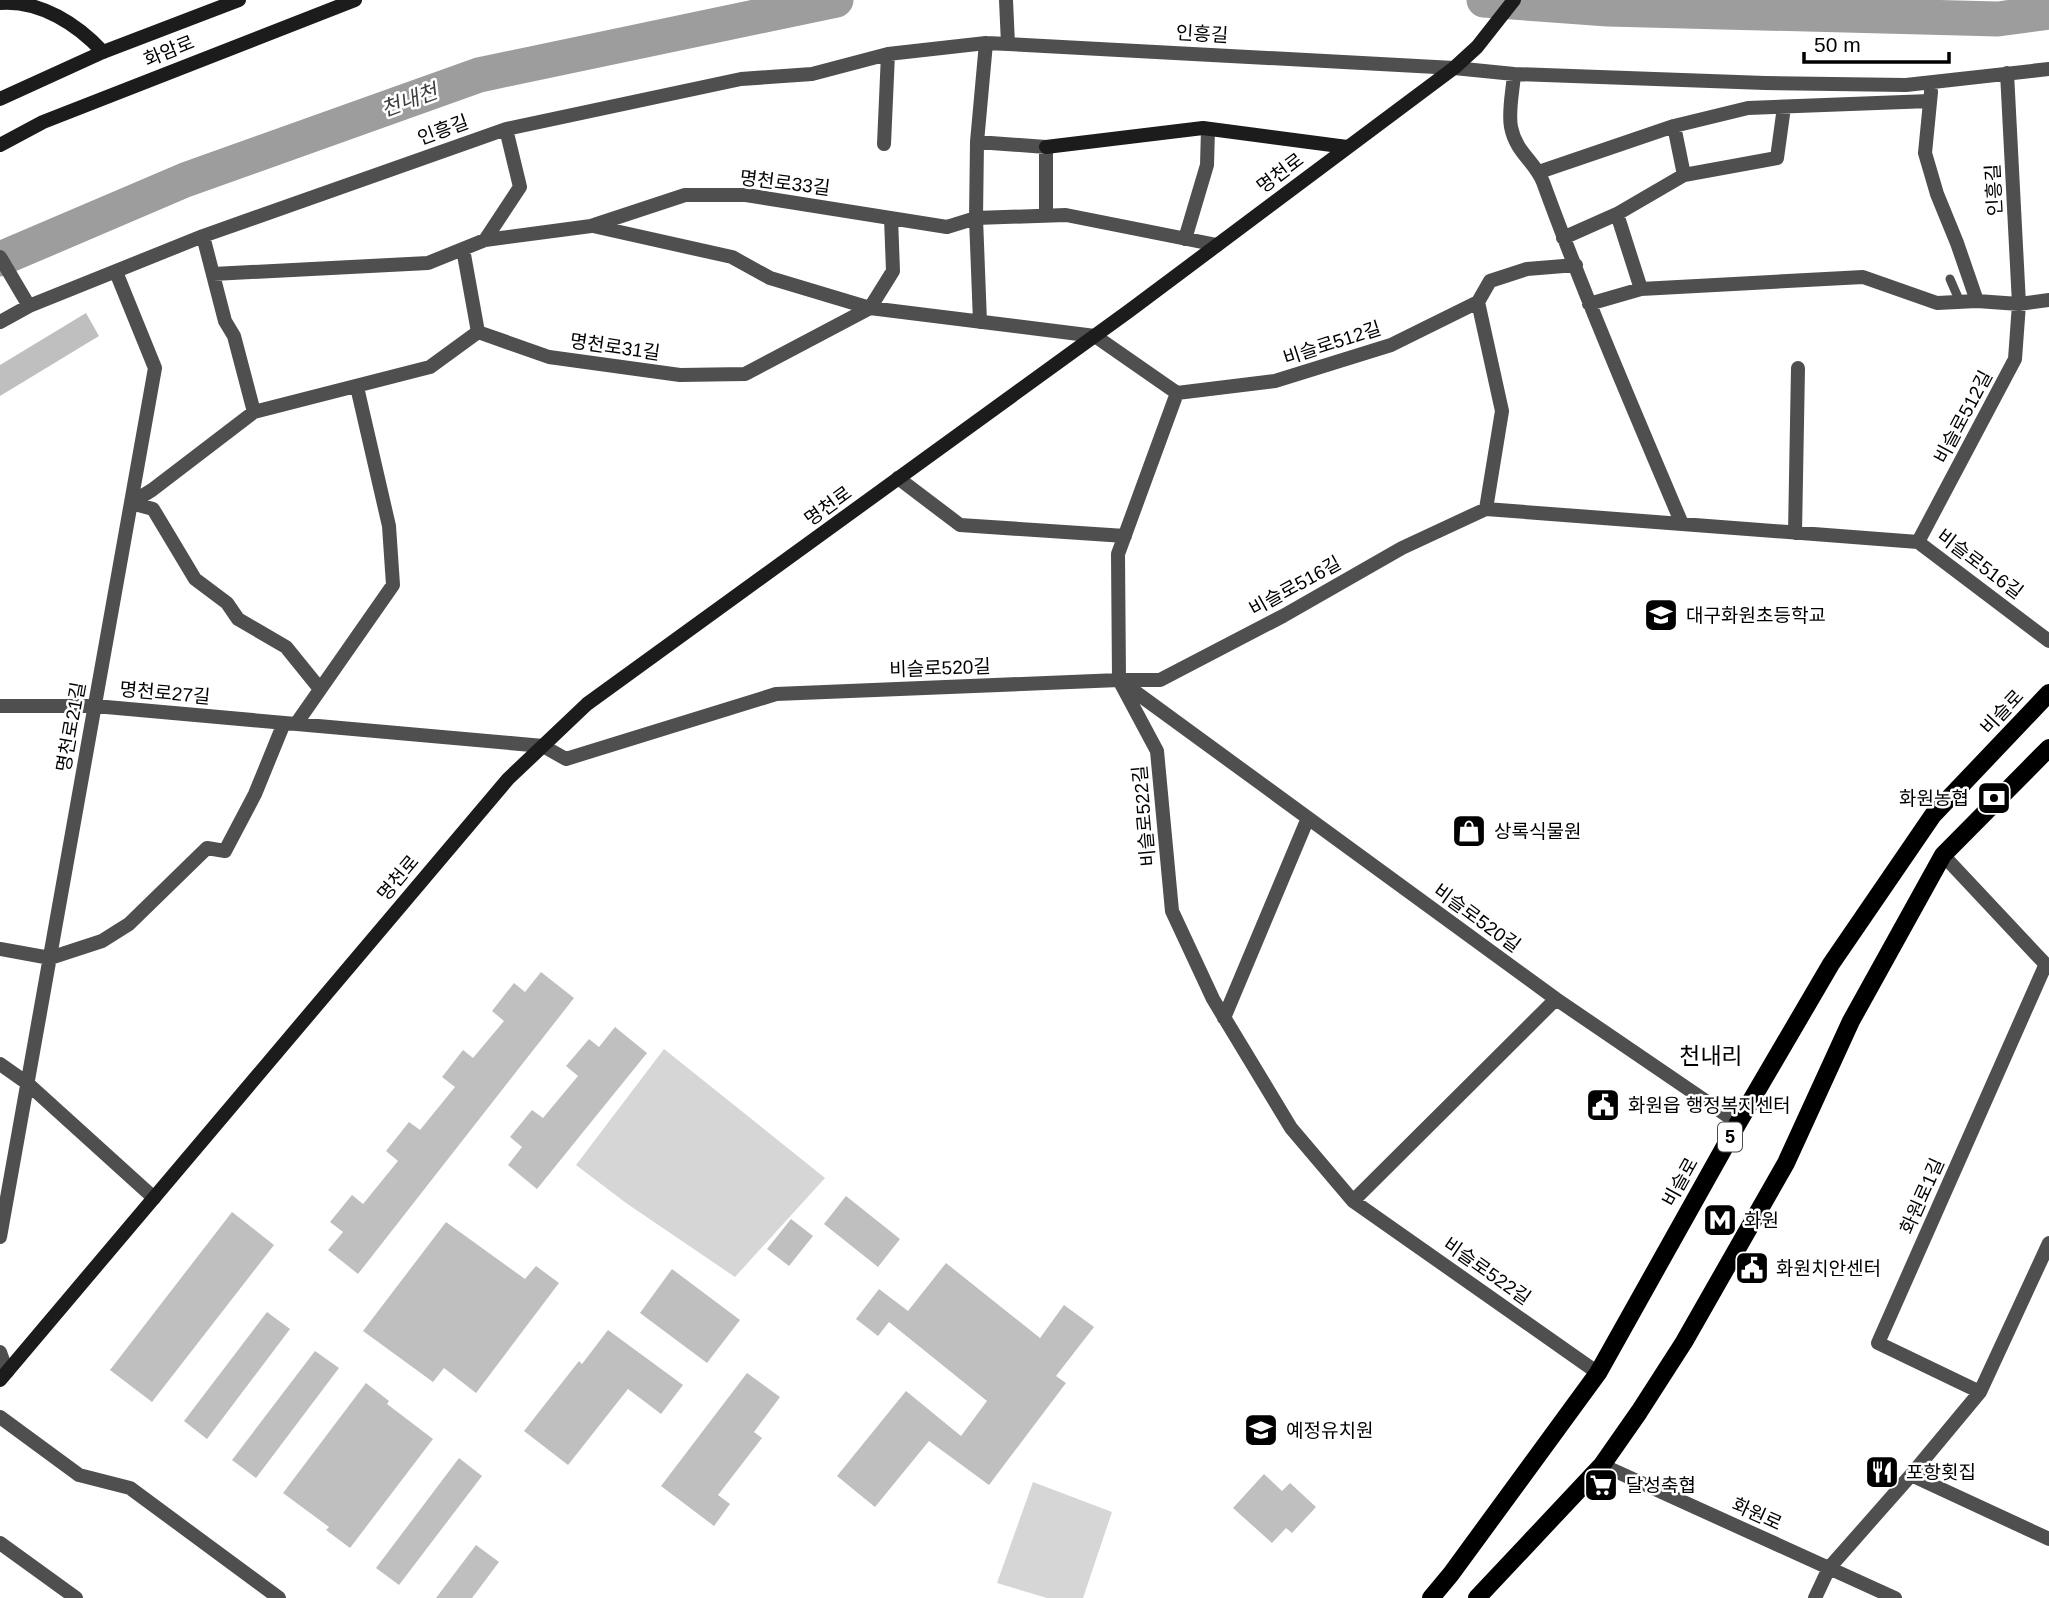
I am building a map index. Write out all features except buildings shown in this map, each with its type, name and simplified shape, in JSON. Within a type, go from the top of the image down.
[{"type":"main road","name":"비슬로","points":[[1431,1598],[1598,1373],[1738,1123],[1831,964],[1933,815],[2049,693]]},
{"type":"main road","points":[[1477,1598],[1602,1465],[1684,1342],[1786,1163],[1851,1021],[1943,855],[2049,748]]},
{"type":"street","name":"화암로","points":[[0,99],[103,52],[239,0]]},
{"type":"street","name":"화암로","points":[[0,145],[43,122],[355,0]]},
{"type":"street","points":[[1006,0],[1008,44]]},
{"type":"street","name":"명천로","points":[[4,1376],[499,789],[587,704],[1095,336],[1454,68],[1477,47],[1514,0]]},
{"type":"street","points":[[0,3],[42,3],[79,26],[103,52]]},
{"type":"street","points":[[980,322],[976,218],[977,142],[986,43]]},
{"type":"street","name":"인흥길","points":[[0,321],[29,306],[203,236],[506,129],[741,79],[812,74],[888,54],[986,43],[1454,68],[1514,74],[1906,85],[2049,69]]},
{"type":"street","points":[[884,144],[888,54]]},
{"type":"street","points":[[1514,74],[1511,127],[1521,154],[1539,172],[1589,304],[1682,524]]},
{"type":"street","name":"인흥길","points":[[2007,74],[2018,304]]},
{"type":"street","points":[[1932,82],[1925,153],[1937,194],[1977,302]]},
{"type":"street","points":[[1765,83],[1765,106]]},
{"type":"street","points":[[1539,172],[1674,125],[1748,108],[1930,101]]},
{"type":"street","points":[[1563,238],[1616,214],[1684,175],[1777,158],[1784,107]]},
{"type":"street","points":[[1674,125],[1684,175]]},
{"type":"street","points":[[485,240],[520,187],[506,129]]},
{"type":"street","points":[[1185,239],[1207,165],[1208,129]]},
{"type":"street","name":"명천로","points":[[1046,146],[1208,129],[1347,147]]},
{"type":"street","points":[[977,142],[1046,146],[1046,216]]},
{"type":"street","name":"명천로33길","points":[[213,274],[428,263],[485,240],[591,226],[685,195],[746,195],[947,227],[976,218],[1066,215],[1217,245]]},
{"type":"street","points":[[1616,214],[1641,289]]},
{"type":"street","points":[[891,218],[893,271],[870,309],[1095,336],[1177,393]]},
{"type":"street","name":"명천로33길","points":[[591,226],[732,257],[769,278],[870,309]]},
{"type":"street","points":[[203,236],[225,321],[234,336],[254,412]]},
{"type":"street","points":[[131,503],[254,412],[430,367],[478,332],[463,249]]},
{"type":"street","points":[[0,257],[29,306]]},
{"type":"street","name":"비슬로512길","points":[[1177,393],[1275,382],[1391,345],[1478,302],[1490,281],[1527,270],[1576,265]]},
{"type":"street","name":"명천로21길","points":[[0,1237],[155,368],[116,272]]},
{"type":"street","points":[[1589,304],[1641,289],[1864,277],[1937,303],[2018,304],[2049,300]]},
{"type":"street","points":[[1478,302],[1502,411],[1486,509]]},
{"type":"street","name":"비슬로512길","points":[[1918,542],[2015,359],[2018,304]]},
{"type":"street","name":"명천로31길","points":[[478,332],[549,357],[680,375],[744,374],[870,309]]},
{"type":"street","points":[[1795,533],[1798,368]]},
{"type":"street","points":[[0,949],[50,958],[102,940],[129,924],[207,848],[225,851],[290,723],[320,689],[393,585],[389,526],[357,387]]},
{"type":"street","name":"비슬로522길","points":[[1177,393],[1118,554],[1119,680],[1157,751],[1172,911],[1213,999],[1291,1128],[1353,1201],[1598,1373]]},
{"type":"street","points":[[898,478],[960,525],[1125,536]]},
{"type":"street","points":[[131,503],[153,509],[195,579],[227,603],[238,619],[286,647],[320,689]]},
{"type":"street","name":"비슬로516길","points":[[1119,680],[1160,680],[1283,616],[1402,548],[1486,509],[1918,542],[2049,641]]},
{"type":"street","name":"비슬로520길","points":[[542,746],[566,760],[776,694],[1119,680],[1556,999],[1738,1123]]},
{"type":"street","name":"명천로27길","points":[[0,706],[95,706],[542,746]]},
{"type":"street","points":[[1224,1018],[1308,818]]},
{"type":"street","points":[[1943,855],[2047,967]]},
{"type":"street","name":"화원로1길","points":[[1980,1392],[1878,1343],[2047,967]]},
{"type":"street","points":[[1353,1201],[1556,999]]},
{"type":"street","points":[[0,1064],[27,1083],[154,1198]]},
{"type":"street","points":[[1815,1598],[1829,1568],[1912,1475],[1980,1392],[2049,1243]]},
{"type":"street","points":[[0,1352],[4,1376]]},
{"type":"street","points":[[0,1417],[79,1475],[130,1488],[279,1598]]},
{"type":"street","name":"화원로","points":[[1602,1465],[1895,1598]]},
{"type":"street","points":[[1912,1475],[2049,1539]]},
{"type":"street","points":[[0,1543],[76,1598]]},
{"type":"lane","points":[[1950,279],[1960,302]]},
{"type":"shaded area","points":[[664,1049],[825,1178],[735,1277],[626,1203],[576,1165]]},
{"type":"shaded area","points":[[1033,1482],[1112,1512],[1083,1598],[1047,1598],[997,1583]]},
{"type":"waterway","name":"천내천","points":[[0,259],[185,180],[479,75],[836,0]]},
{"type":"waterway","name":"천내천","points":[[1484,0],[1608,9],[1998,19],[2049,12]]},
{"type":"place","name":"대구화원초등학교","points":[[1661,615]]},
{"type":"place","name":"화원농협","points":[[1994,798]]},
{"type":"place","name":"상록식물원","points":[[1469,831]]},
{"type":"place","name":"화원읍 행정복지센터","points":[[1603,1105]]},
{"type":"place","name":"화원","points":[[1720,1220]]},
{"type":"place","name":"화원치안센터","points":[[1752,1268]]},
{"type":"place","name":"예정유치원","points":[[1261,1430]]},
{"type":"place","name":"포항횟집","points":[[1882,1472]]},
{"type":"place","name":"달성축협","points":[[1601,1485]]},
{"type":"district","name":"천내리","points":[[1711,1056]]}]
